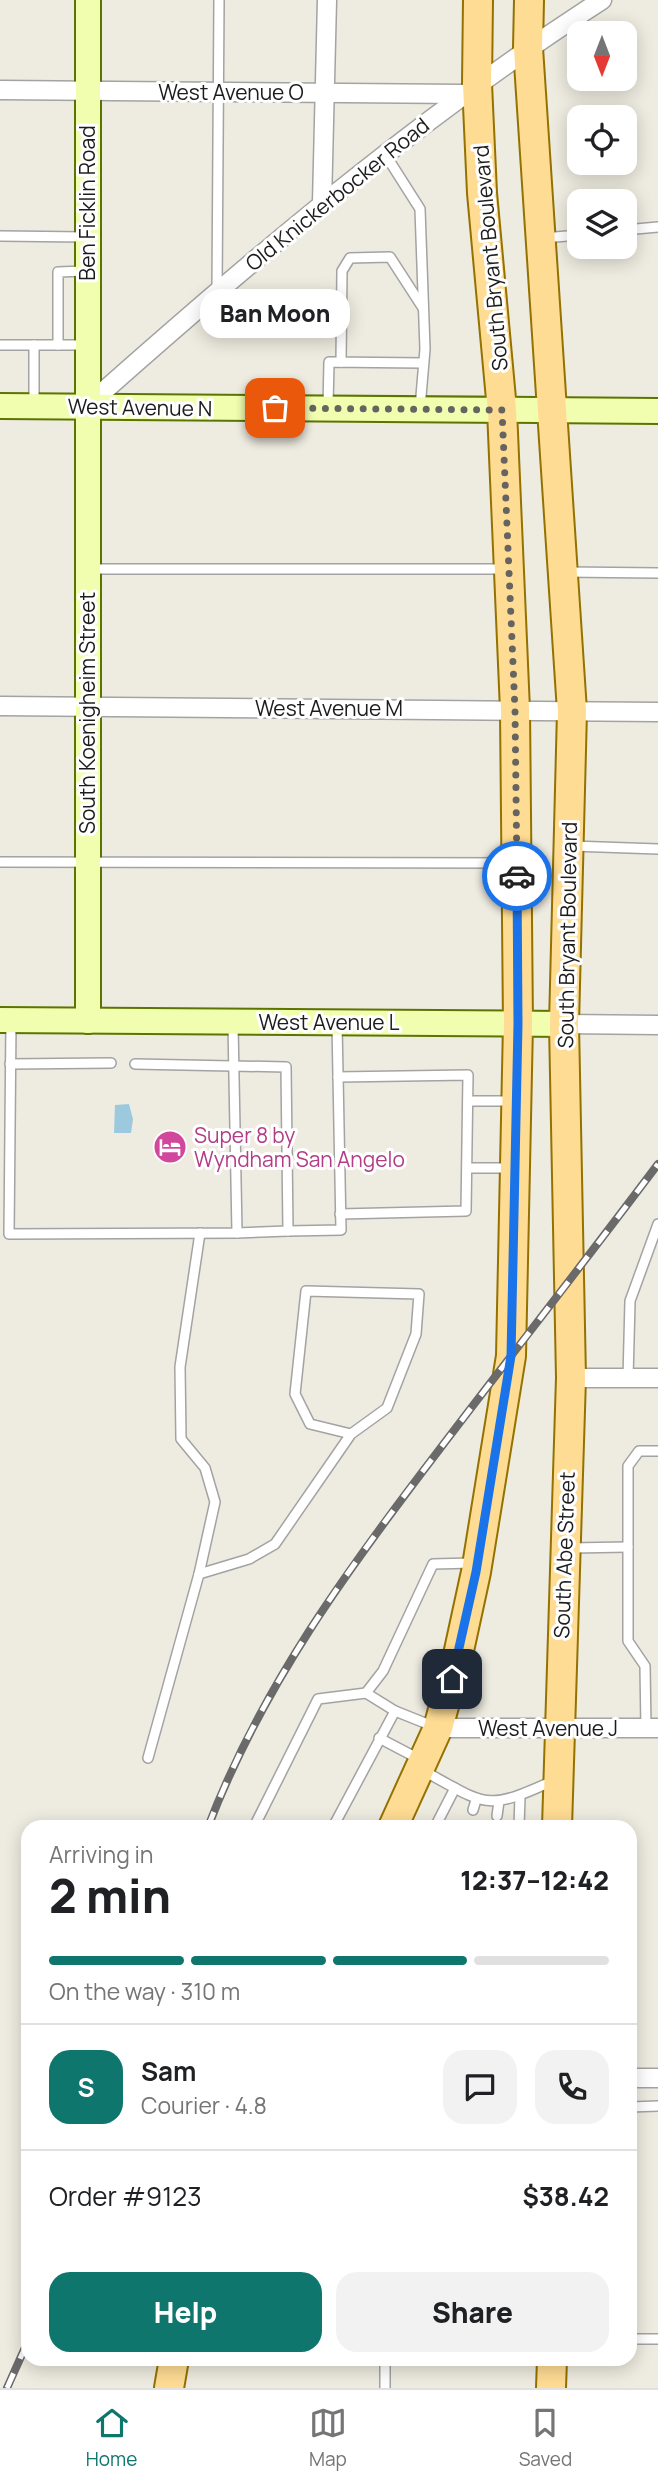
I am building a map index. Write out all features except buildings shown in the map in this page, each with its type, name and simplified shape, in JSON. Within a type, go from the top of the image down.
[{"type":"main road","name":"Ben Ficklin Road","points":[[87,406],[88,0]]},
{"type":"main road","name":"South Bryant Boulevard","points":[[477,1563],[511,1356],[518,1024],[515,710],[502,410],[470,89],[478,0]]},
{"type":"main road","name":"South Bryant Boulevard","points":[[528,0],[528,48],[572,710],[565,1024],[568,1283]]},
{"type":"main road","name":"West Avenue N","points":[[0,405],[658,411]]},
{"type":"main road","name":"South Koenigheim Street","points":[[87,406],[88,1021]]},
{"type":"main road","name":"West Avenue L","points":[[5,1020],[565,1024]]},
{"type":"main road","name":"South Abe Street","points":[[557,1820],[571,1378],[568,1283]]},
{"type":"main road","points":[[396,1820],[438,1728],[458,1655],[477,1563]]},
{"type":"main road","points":[[169,2388],[173,2366]]},
{"type":"main road","points":[[551,2388],[552,2366]]},
{"type":"street","points":[[322,203],[327,0]]},
{"type":"street","name":"Old Knickerbocker Road","points":[[87,406],[322,203],[470,89],[602,0]]},
{"type":"street","name":"West Avenue O","points":[[0,90],[325,92],[470,89]]},
{"type":"street","name":"West Avenue M","points":[[0,706],[658,712]]},
{"type":"street","name":"West Avenue L","points":[[565,1024],[658,1025]]},
{"type":"street","points":[[571,1378],[658,1378]]},
{"type":"street","name":"West Avenue J","points":[[438,1728],[652,1728]]},
{"type":"street","points":[[637,2078],[658,2078]]},
{"type":"lane","points":[[217,291],[219,0]]},
{"type":"lane","points":[[385,154],[420,209],[423,310],[420,409]]},
{"type":"lane","points":[[637,229],[658,227]]},
{"type":"lane","points":[[0,236],[87,237]]},
{"type":"lane","points":[[542,238],[567,236]]},
{"type":"lane","points":[[341,362],[342,271],[350,258],[390,257],[423,310]]},
{"type":"lane","points":[[58,345],[58,272],[87,271]]},
{"type":"lane","points":[[0,345],[87,345]]},
{"type":"lane","points":[[34,345],[34,406]]},
{"type":"lane","points":[[328,408],[329,362],[423,363]]},
{"type":"lane","points":[[87,569],[509,569]]},
{"type":"lane","points":[[564,572],[658,573]]},
{"type":"lane","points":[[569,846],[658,849]]},
{"type":"lane","points":[[0,862],[516,863]]},
{"type":"lane","points":[[5,1020],[10,1064],[9,1234],[341,1230],[337,1023]]},
{"type":"lane","points":[[233,1022],[237,1233]]},
{"type":"lane","points":[[10,1064],[111,1063]]},
{"type":"lane","points":[[135,1064],[286,1067],[288,1231]]},
{"type":"lane","points":[[338,1077],[468,1075],[466,1211],[340,1214]]},
{"type":"lane","points":[[468,1101],[517,1101]]},
{"type":"lane","points":[[467,1168],[516,1168]]},
{"type":"lane","points":[[628,1378],[630,1301],[658,1224]]},
{"type":"lane","points":[[148,1758],[200,1574],[215,1502],[205,1468],[181,1439],[180,1367],[201,1233]]},
{"type":"lane","points":[[200,1574],[249,1559],[275,1544],[351,1434],[387,1408],[416,1334],[419,1294],[306,1291],[295,1394],[310,1424],[351,1434]]},
{"type":"lane","points":[[652,1728],[645,1666],[628,1641],[628,1466],[639,1451],[658,1451]]},
{"type":"lane","points":[[564,1548],[628,1547]]},
{"type":"lane","points":[[366,1693],[383,1671],[433,1564],[477,1563]]},
{"type":"lane","points":[[258,1820],[318,1699],[366,1693],[395,1710],[438,1728]]},
{"type":"lane","points":[[336,1820],[395,1710]]},
{"type":"lane","points":[[379,1738],[476,1800],[492,1803],[520,1796],[557,1779]]},
{"type":"lane","points":[[439,1820],[455,1788]]},
{"type":"lane","points":[[519,1820],[520,1796]]},
{"type":"lane","points":[[473,1810],[476,1800]]},
{"type":"lane","points":[[497,1816],[499,1801]]},
{"type":"lane","points":[[637,2107],[658,2106]]},
{"type":"lane","points":[[637,2339],[658,2339]]},
{"type":"lane","points":[[385,2366],[385,2388]]},
{"type":"water","points":[[129,1104],[133,1119],[131,1133],[114,1133],[115,1105]]},
{"type":"railway","points":[[211,1820],[254,1725],[340,1584],[658,1164]]},
{"type":"railway","points":[[7,2388],[21,2357]]},
{"type":"way so far","points":[[275,408],[502,410],[515,710],[517,876]]},
{"type":"place","name":"Ban Moon","points":[[275,408]]},
{"type":"place","name":"Super 8 by Wyndham San Angelo","points":[[170,1147]]},
{"type":"route","points":[[452,1679],[476,1572],[511,1356],[518,1024],[517,876]]}]
